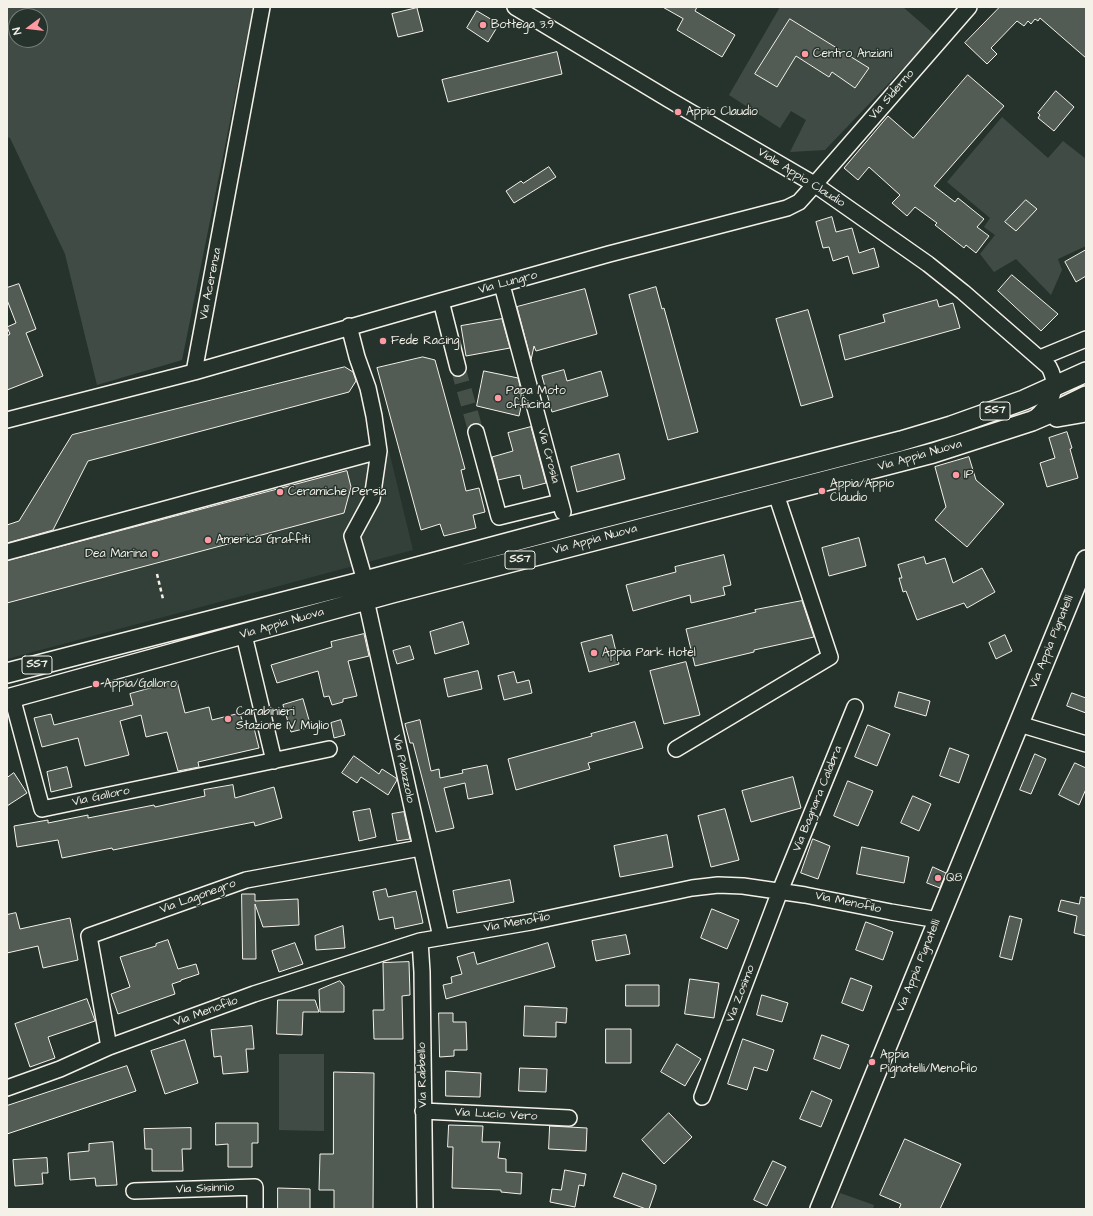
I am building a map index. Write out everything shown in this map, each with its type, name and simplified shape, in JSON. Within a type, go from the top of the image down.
[{"type":"main road","name":"Via Appia Nuova","points":[[7,674],[66,657],[365,581],[901,441],[951,426],[1024,400],[1086,372]]},
{"type":"main road","name":"Via Appia Nuova","points":[[9,698],[244,635],[366,600],[937,452],[1032,421],[1086,396]]},
{"type":"main road","points":[[1032,421],[1086,412]]},
{"type":"main road","name":"Via Appia Pignatelli","points":[[820,1209],[1086,560]]},
{"type":"street","name":"Via Acerenza","points":[[194,372],[262,7]]},
{"type":"street","name":"Via Siderno","points":[[814,184],[969,7]]},
{"type":"street","name":"Viale Appio Claudio","points":[[522,9],[668,99],[814,184],[928,264],[1040,358],[1050,370],[1054,380],[1054,386]]},
{"type":"street","name":"Via Lungro","points":[[194,372],[349,326],[502,285],[609,254],[787,208],[798,202],[814,184]]},
{"type":"street","name":"Via Crosia","points":[[476,432],[499,517],[561,507],[502,285]]},
{"type":"street","points":[[441,301],[458,368]]},
{"type":"street","points":[[349,326],[357,357],[368,388],[374,416],[378,451],[372,499],[352,536],[365,581]]},
{"type":"street","points":[[1040,358],[1086,339]]},
{"type":"street","points":[[7,420],[194,372]]},
{"type":"street","points":[[1032,421],[1048,403],[1054,386]]},
{"type":"street","points":[[7,552],[378,451]]},
{"type":"street","points":[[676,749],[830,657],[776,494]]},
{"type":"street","name":"Via Palazzolo","points":[[366,600],[441,937]]},
{"type":"street","points":[[244,635],[274,761]]},
{"type":"street","name":"Via Appia Nuova","points":[[7,664],[66,657]]},
{"type":"street","name":"Via Galloro","points":[[9,698],[42,809],[329,749]]},
{"type":"street","name":"Via Bagnara Calabra","points":[[780,891],[855,707]]},
{"type":"street","points":[[1018,724],[1086,744]]},
{"type":"street","name":"Via Lagonegro","points":[[109,1047],[89,936],[246,880],[420,848]]},
{"type":"street","name":"Via Menofilo","points":[[7,1088],[60,1069],[109,1047],[254,994],[420,941],[531,922],[692,888],[718,885],[743,886],[780,891],[938,920]]},
{"type":"street","name":"Via Zosimo","points":[[702,1097],[780,891]]},
{"type":"street","name":"Via Rabbello","points":[[420,941],[422,972],[425,1209]]},
{"type":"street","name":"Via Lucio Vero","points":[[423,1111],[568,1118]]},
{"type":"street","name":"Via Sisinnio","points":[[134,1191],[255,1187],[255,1209]]},
{"type":"path","points":[[157,574],[163,599]]},
{"type":"shaded area","points":[[7,7],[253,7],[182,360],[97,385],[65,254],[10,138],[7,137]]},
{"type":"shaded area","points":[[780,7],[903,7],[935,35],[825,150],[790,152],[806,120],[791,111],[780,128],[729,95]],"holes":[[[790,19],[844,52],[829,77],[796,56],[777,87],[755,74]]]},
{"type":"shaded area","points":[[1002,117],[1048,158],[1063,141],[1086,159],[1086,246],[1058,259],[1062,270],[1051,295],[1016,259],[994,272],[980,254],[995,235],[984,227],[990,218],[947,182]]},
{"type":"shaded area","points":[[389,451],[413,550],[7,659],[7,556]]},
{"type":"shaded area","points":[[279,1054],[324,1054],[324,1131],[279,1130]]},
{"type":"shaded area","points":[[840,1193],[874,1205],[873,1209],[833,1209]]},
{"type":"building","points":[[663,7],[697,7],[695,11],[735,35],[722,57],[677,30],[683,19]]},
{"type":"building","points":[[1000,7],[1086,7],[1086,58],[1040,18],[1038,21],[1035,19],[1031,24],[1028,21],[1024,26],[1017,21],[991,48],[997,54],[987,64],[965,43]]},
{"type":"building","points":[[417,8],[423,31],[398,37],[392,14]]},
{"type":"building","points":[[477,11],[499,24],[488,42],[467,28]]},
{"type":"building","name":"Centro Anziani","points":[[790,19],[869,68],[855,88],[832,72],[829,77],[796,56],[777,87],[755,74]]},
{"type":"building","points":[[557,52],[562,74],[448,102],[442,80]]},
{"type":"building","points":[[968,75],[1004,106],[934,186],[955,202],[958,198],[984,219],[977,227],[989,236],[976,253],[966,245],[964,248],[935,225],[937,223],[915,207],[907,216],[892,203],[900,195],[869,167],[858,180],[844,168],[888,116],[913,138]]},
{"type":"building","points":[[1056,91],[1074,107],[1054,131],[1038,118],[1040,115],[1038,113]]},
{"type":"building","points":[[549,167],[556,177],[514,203],[506,191],[521,181],[523,183]]},
{"type":"building","points":[[1026,200],[1037,209],[1016,231],[1005,222]]},
{"type":"building","points":[[832,217],[836,232],[852,228],[859,253],[874,248],[879,267],[853,274],[848,256],[833,261],[829,247],[823,248],[816,222]]},
{"type":"building","points":[[1086,250],[1086,276],[1076,282],[1065,262]]},
{"type":"building","points":[[1012,275],[1058,314],[1041,331],[998,291]]},
{"type":"building","points":[[19,284],[36,329],[26,333],[43,376],[7,390],[7,336],[10,334],[7,327],[16,323],[7,300],[7,288]]},
{"type":"building","points":[[656,287],[662,309],[664,308],[698,432],[668,440],[629,295]]},
{"type":"building","points":[[585,289],[597,334],[536,351],[534,346],[531,360],[517,307]]},
{"type":"building","points":[[937,300],[939,307],[953,303],[960,328],[845,360],[839,335],[885,322],[883,315]]},
{"type":"building","points":[[808,310],[833,397],[801,406],[776,319]]},
{"type":"building","points":[[502,319],[510,348],[466,356],[461,326]]},
{"type":"building","points":[[423,357],[435,360],[465,469],[461,470],[466,491],[479,488],[485,512],[473,515],[476,528],[444,536],[440,524],[421,530],[377,368]]},
{"type":"building","points":[[345,367],[353,372],[356,381],[349,392],[88,461],[53,530],[7,543],[7,525],[19,521],[72,435]]},
{"type":"building","points":[[564,370],[567,381],[601,371],[608,396],[552,412],[542,376]]},
{"type":"building","points":[[484,371],[518,378],[523,398],[519,416],[477,406]]},
{"type":"building","points":[[531,427],[546,483],[523,489],[520,475],[498,480],[492,457],[513,451],[508,433]]},
{"type":"building","points":[[1067,432],[1078,478],[1047,487],[1040,463],[1055,458],[1049,438]]},
{"type":"building","points":[[619,454],[625,479],[577,492],[571,467]]},
{"type":"building","points":[[969,457],[976,480],[1004,504],[967,547],[935,520],[946,507],[935,467]]},
{"type":"building","points":[[347,471],[351,487],[344,513],[7,603],[7,561]]},
{"type":"building","points":[[859,538],[866,566],[829,576],[822,548]]},
{"type":"building","points":[[724,555],[731,585],[723,587],[725,595],[691,603],[690,595],[633,611],[626,585],[676,572],[675,567]]},
{"type":"building","points":[[924,557],[926,564],[945,558],[953,583],[982,568],[995,592],[967,608],[964,603],[917,620],[906,591],[903,592],[899,578],[902,578],[898,565]]},
{"type":"building","points":[[802,601],[814,637],[754,650],[754,652],[695,666],[686,629],[756,612],[755,610]]},
{"type":"building","points":[[463,622],[469,644],[435,654],[430,632]]},
{"type":"building","points":[[364,634],[369,656],[348,661],[357,696],[343,699],[343,702],[332,705],[329,696],[324,697],[318,671],[277,683],[271,665],[332,647],[331,642]]},
{"type":"building","points":[[612,635],[619,664],[589,672],[581,643]]},
{"type":"building","points":[[1005,635],[1012,651],[996,659],[989,643]]},
{"type":"building","points":[[410,646],[414,659],[397,664],[393,651]]},
{"type":"building","points":[[686,662],[700,715],[664,724],[650,671]]},
{"type":"building","points":[[478,671],[482,689],[448,697],[444,679]]},
{"type":"building","points":[[514,672],[517,683],[529,680],[532,693],[504,700],[498,676]]},
{"type":"building","points":[[177,681],[185,713],[209,707],[212,720],[240,713],[244,727],[253,724],[259,748],[198,762],[199,767],[178,771],[167,732],[146,737],[141,715],[120,721],[129,755],[85,766],[78,738],[42,747],[34,718],[51,714],[54,725],[133,705],[130,694]]},
{"type":"building","points":[[899,692],[930,701],[926,716],[895,707]]},
{"type":"building","points":[[1072,693],[1086,698],[1086,713],[1067,706]]},
{"type":"building","points":[[303,699],[311,727],[291,732],[283,705]]},
{"type":"building","points":[[341,720],[345,735],[334,738],[331,723]]},
{"type":"building","points":[[420,720],[431,771],[439,769],[440,778],[463,773],[462,770],[487,765],[493,794],[468,799],[465,783],[444,788],[454,828],[436,832],[413,743],[410,743],[405,724]]},
{"type":"building","points":[[635,722],[643,748],[588,763],[590,769],[516,790],[508,759],[592,736],[591,734]]},
{"type":"building","points":[[868,725],[890,734],[877,766],[855,757]]},
{"type":"building","points":[[950,748],[969,755],[959,783],[940,776]]},
{"type":"building","points":[[1035,754],[1046,759],[1031,794],[1020,790]]},
{"type":"building","points":[[354,756],[379,774],[382,769],[396,778],[397,780],[388,795],[361,777],[357,783],[342,773]]},
{"type":"building","points":[[1075,763],[1086,768],[1086,789],[1079,805],[1059,795]]},
{"type":"building","points":[[67,767],[72,787],[51,792],[47,772]]},
{"type":"building","points":[[14,773],[27,793],[7,806],[7,778]]},
{"type":"building","points":[[793,777],[801,808],[751,822],[742,791]]},
{"type":"building","points":[[848,781],[873,791],[858,826],[834,816]]},
{"type":"building","points":[[233,785],[235,798],[274,787],[282,818],[255,826],[254,822],[113,850],[112,848],[62,858],[58,840],[17,847],[14,826],[48,820],[48,823],[88,815],[88,818],[154,805],[155,807],[205,796],[204,790]]},
{"type":"building","points":[[913,796],[931,804],[919,831],[901,823]]},
{"type":"building","points":[[370,809],[376,837],[359,841],[353,812]]},
{"type":"building","points":[[725,809],[739,860],[711,867],[698,816]]},
{"type":"building","points":[[404,812],[410,839],[397,841],[392,814]]},
{"type":"building","points":[[667,835],[673,867],[620,877],[614,846]]},
{"type":"building","points":[[813,839],[830,846],[818,879],[801,873]]},
{"type":"building","points":[[862,847],[909,857],[904,883],[857,874]]},
{"type":"building","name":"Q8","points":[[933,867],[946,873],[940,888],[927,883]]},
{"type":"building","points":[[510,880],[514,902],[457,913],[453,891]]},
{"type":"building","points":[[386,889],[388,897],[416,891],[423,923],[395,929],[393,917],[379,920],[373,892]]},
{"type":"building","points":[[242,894],[255,894],[255,901],[298,899],[299,925],[263,927],[255,904],[256,959],[243,959]]},
{"type":"building","points":[[1081,897],[1086,898],[1086,936],[1074,933],[1077,916],[1058,911],[1061,900],[1079,904]]},
{"type":"building","points":[[712,909],[739,920],[727,949],[701,938]]},
{"type":"building","points":[[16,913],[20,929],[70,918],[78,960],[43,968],[38,946],[7,953],[7,915]]},
{"type":"building","points":[[1010,916],[1022,919],[1012,960],[1000,957]]},
{"type":"building","points":[[866,922],[893,932],[883,960],[856,950]]},
{"type":"building","points":[[343,926],[345,948],[316,950],[315,936]]},
{"type":"building","points":[[626,935],[630,954],[596,961],[592,941]]},
{"type":"building","points":[[168,940],[178,969],[196,964],[199,974],[172,984],[175,994],[118,1014],[111,994],[130,987],[120,957],[156,946],[156,944]]},
{"type":"building","points":[[295,943],[303,964],[279,972],[272,951]]},
{"type":"building","points":[[548,943],[555,967],[446,999],[443,985],[452,983],[451,977],[462,974],[457,957],[474,952],[477,964]]},
{"type":"building","points":[[409,962],[410,995],[402,996],[403,1039],[374,1039],[373,1010],[384,1010],[383,963]]},
{"type":"building","points":[[851,978],[872,986],[863,1011],[842,1003]]},
{"type":"building","points":[[690,979],[719,983],[714,1018],[685,1014]]},
{"type":"building","points":[[340,981],[344,986],[344,1012],[320,1012],[319,990]]},
{"type":"building","points":[[626,985],[659,985],[659,1006],[626,1006]]},
{"type":"building","points":[[762,995],[788,1003],[782,1022],[757,1015]]},
{"type":"building","points":[[87,999],[95,1021],[48,1037],[55,1058],[30,1067],[15,1024]]},
{"type":"building","points":[[278,1000],[315,1000],[319,1012],[303,1012],[302,1035],[277,1034]]},
{"type":"building","points":[[525,1006],[567,1008],[566,1023],[556,1022],[556,1037],[524,1036]]},
{"type":"building","points":[[439,1013],[453,1013],[453,1022],[466,1022],[467,1050],[454,1050],[454,1056],[440,1057]]},
{"type":"building","points":[[252,1026],[254,1049],[246,1049],[248,1072],[223,1074],[221,1056],[214,1057],[211,1030]]},
{"type":"building","points":[[606,1029],[631,1029],[631,1063],[606,1063]]},
{"type":"building","points":[[822,1035],[849,1045],[840,1069],[814,1059]]},
{"type":"building","points":[[743,1039],[774,1050],[767,1071],[754,1067],[747,1090],[728,1084]]},
{"type":"building","points":[[185,1040],[198,1083],[165,1094],[151,1051]]},
{"type":"building","points":[[677,1044],[701,1059],[685,1086],[661,1072]]},
{"type":"building","points":[[127,1066],[136,1091],[7,1134],[7,1106]]},
{"type":"building","points":[[520,1068],[547,1069],[546,1092],[519,1091]]},
{"type":"building","points":[[446,1071],[481,1073],[480,1097],[446,1096]]},
{"type":"building","points":[[334,1072],[374,1073],[373,1209],[334,1209],[334,1190],[319,1190],[320,1154],[333,1154]]},
{"type":"building","points":[[812,1091],[832,1100],[821,1127],[800,1119]]},
{"type":"building","points":[[669,1113],[692,1137],[664,1164],[642,1140]]},
{"type":"building","points":[[216,1123],[258,1123],[258,1143],[252,1143],[252,1167],[228,1167],[228,1144],[216,1145]]},
{"type":"building","points":[[449,1125],[483,1126],[482,1142],[500,1142],[498,1158],[506,1159],[506,1172],[522,1173],[521,1194],[501,1192],[501,1190],[452,1188],[453,1147],[448,1147]]},
{"type":"building","points":[[550,1126],[587,1128],[586,1151],[549,1149]]},
{"type":"building","points":[[191,1128],[191,1149],[182,1149],[183,1171],[152,1171],[152,1149],[145,1149],[144,1129]]},
{"type":"building","points":[[905,1139],[961,1164],[940,1209],[899,1209],[901,1204],[880,1195]]},
{"type":"building","points":[[113,1142],[117,1185],[96,1186],[95,1178],[70,1180],[68,1153],[89,1151],[89,1144]]},
{"type":"building","points":[[47,1158],[48,1173],[42,1173],[43,1184],[15,1186],[13,1160]]},
{"type":"building","points":[[773,1161],[786,1167],[767,1206],[754,1200]]},
{"type":"building","points":[[565,1170],[586,1174],[584,1186],[579,1185],[575,1207],[550,1202],[552,1189],[561,1190]]},
{"type":"building","points":[[623,1173],[656,1185],[649,1209],[614,1197]]},
{"type":"building","points":[[278,1188],[310,1189],[310,1209],[278,1209]]},
{"type":"tunnel","points":[[458,368],[476,432]]},
{"type":"place","name":"Bottega 3.9","points":[[483,25]]},
{"type":"place","name":"Centro Anziani","points":[[805,54]]},
{"type":"place","name":"Appio Claudio","points":[[678,112]]},
{"type":"place","name":"Fede Racing","points":[[383,341]]},
{"type":"place","name":"Papa Moto officina","points":[[498,398]]},
{"type":"place","name":"IP","points":[[956,475]]},
{"type":"place","name":"Appia/Appio Claudio","points":[[822,491]]},
{"type":"place","name":"Ceramiche Persia","points":[[280,492]]},
{"type":"place","name":"America Graffiti","points":[[208,540]]},
{"type":"place","name":"Dea Marina","points":[[155,554]]},
{"type":"place","name":"Appia Park Hotel","points":[[594,653]]},
{"type":"place","name":"Appia/Galloro","points":[[96,684]]},
{"type":"place","name":"Carabinieri Stazione IV Miglio","points":[[228,719]]},
{"type":"place","name":"Q8","points":[[938,878]]},
{"type":"place","name":"Appia Pignatelli/Menofilo","points":[[872,1062]]}]
